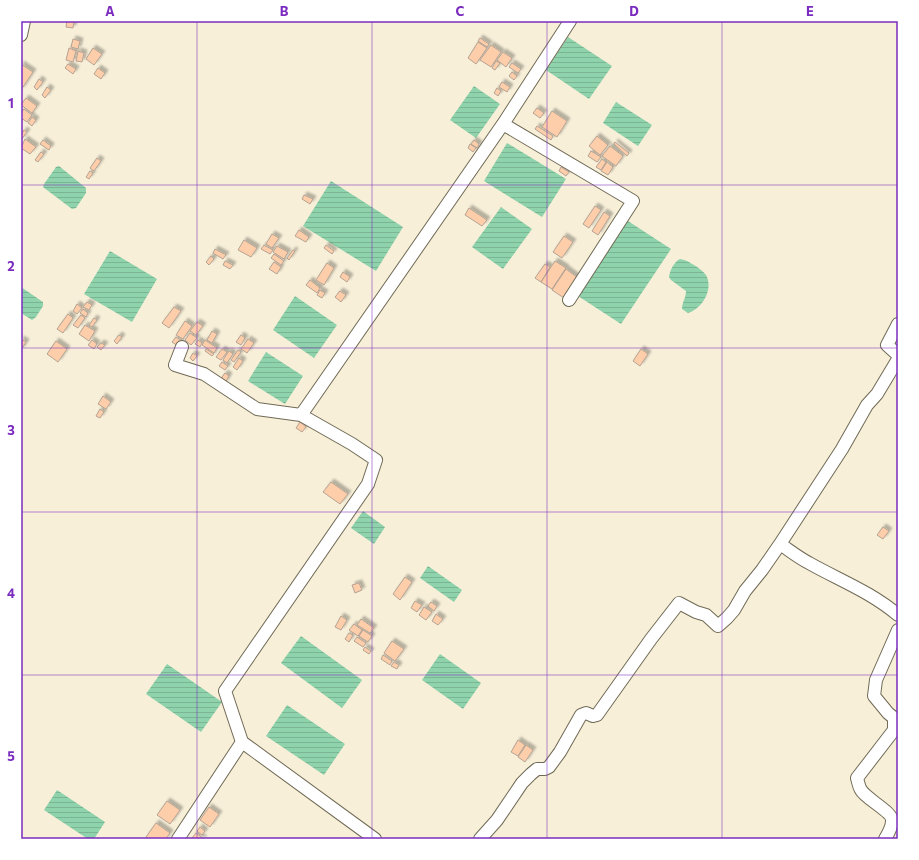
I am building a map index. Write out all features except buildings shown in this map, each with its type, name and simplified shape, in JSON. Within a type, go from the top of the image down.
[{"type":"street","points":[[21,35],[24,21]]},
{"type":"street","points":[[301,415],[503,124],[570,21]]},
{"type":"street","points":[[503,124],[633,201],[569,300]]},
{"type":"street","points":[[898,324],[887,345],[898,355]]},
{"type":"street","points":[[182,346],[175,365],[204,374],[257,409],[301,415],[352,444],[376,460],[368,484],[225,691],[242,742],[374,839]]},
{"type":"street","points":[[480,839],[497,820],[522,783],[530,774],[537,769],[545,769],[548,767],[560,752],[581,715],[586,713],[593,716],[597,715],[651,639],[679,604],[706,615],[718,626],[734,610],[744,591],[762,570],[780,544],[842,449],[867,405],[877,394],[898,359]]},
{"type":"street","points":[[780,544],[808,563],[867,593],[887,605],[898,615]]},
{"type":"street","points":[[885,839],[892,821],[892,817],[860,790],[857,778],[894,730],[894,718],[888,714],[874,696],[876,680],[898,630]]},
{"type":"street","points":[[178,839],[242,742]]},
{"type":"shaded area","points":[[568,37],[612,66],[589,99],[546,70]]},
{"type":"shaded area","points":[[474,86],[500,104],[476,138],[450,120]]},
{"type":"shaded area","points":[[616,102],[652,125],[638,146],[603,123]]},
{"type":"shaded area","points":[[507,143],[566,179],[542,217],[484,181]]},
{"type":"shaded area","points":[[59,166],[86,188],[86,193],[76,208],[72,209],[43,187],[56,167]]},
{"type":"shaded area","points":[[331,181],[403,227],[376,271],[303,226]]},
{"type":"shaded area","points":[[501,207],[532,229],[503,269],[472,247]]},
{"type":"shaded area","points":[[628,221],[671,249],[621,324],[578,296]]},
{"type":"shaded area","points":[[110,251],[157,279],[132,322],[84,294]]},
{"type":"shaded area","points":[[680,259],[687,261],[704,272],[709,286],[708,292],[702,303],[693,311],[688,313],[682,309],[686,291],[669,277],[673,266]]},
{"type":"shaded area","points":[[21,287],[43,302],[43,306],[36,317],[32,320],[21,313]]},
{"type":"shaded area","points":[[295,296],[337,325],[314,358],[273,330]]},
{"type":"shaded area","points":[[266,352],[303,376],[285,404],[248,381]]},
{"type":"shaded area","points":[[363,511],[385,527],[374,544],[351,528]]},
{"type":"shaded area","points":[[428,566],[462,590],[454,602],[420,578]]},
{"type":"shaded area","points":[[301,636],[362,680],[342,708],[281,663]]},
{"type":"shaded area","points":[[440,654],[481,683],[463,709],[422,680]]},
{"type":"shaded area","points":[[167,664],[222,702],[201,732],[146,694]]},
{"type":"shaded area","points":[[287,705],[345,744],[324,775],[266,736]]},
{"type":"shaded area","points":[[57,790],[105,822],[94,839],[88,839],[44,810]]}]
